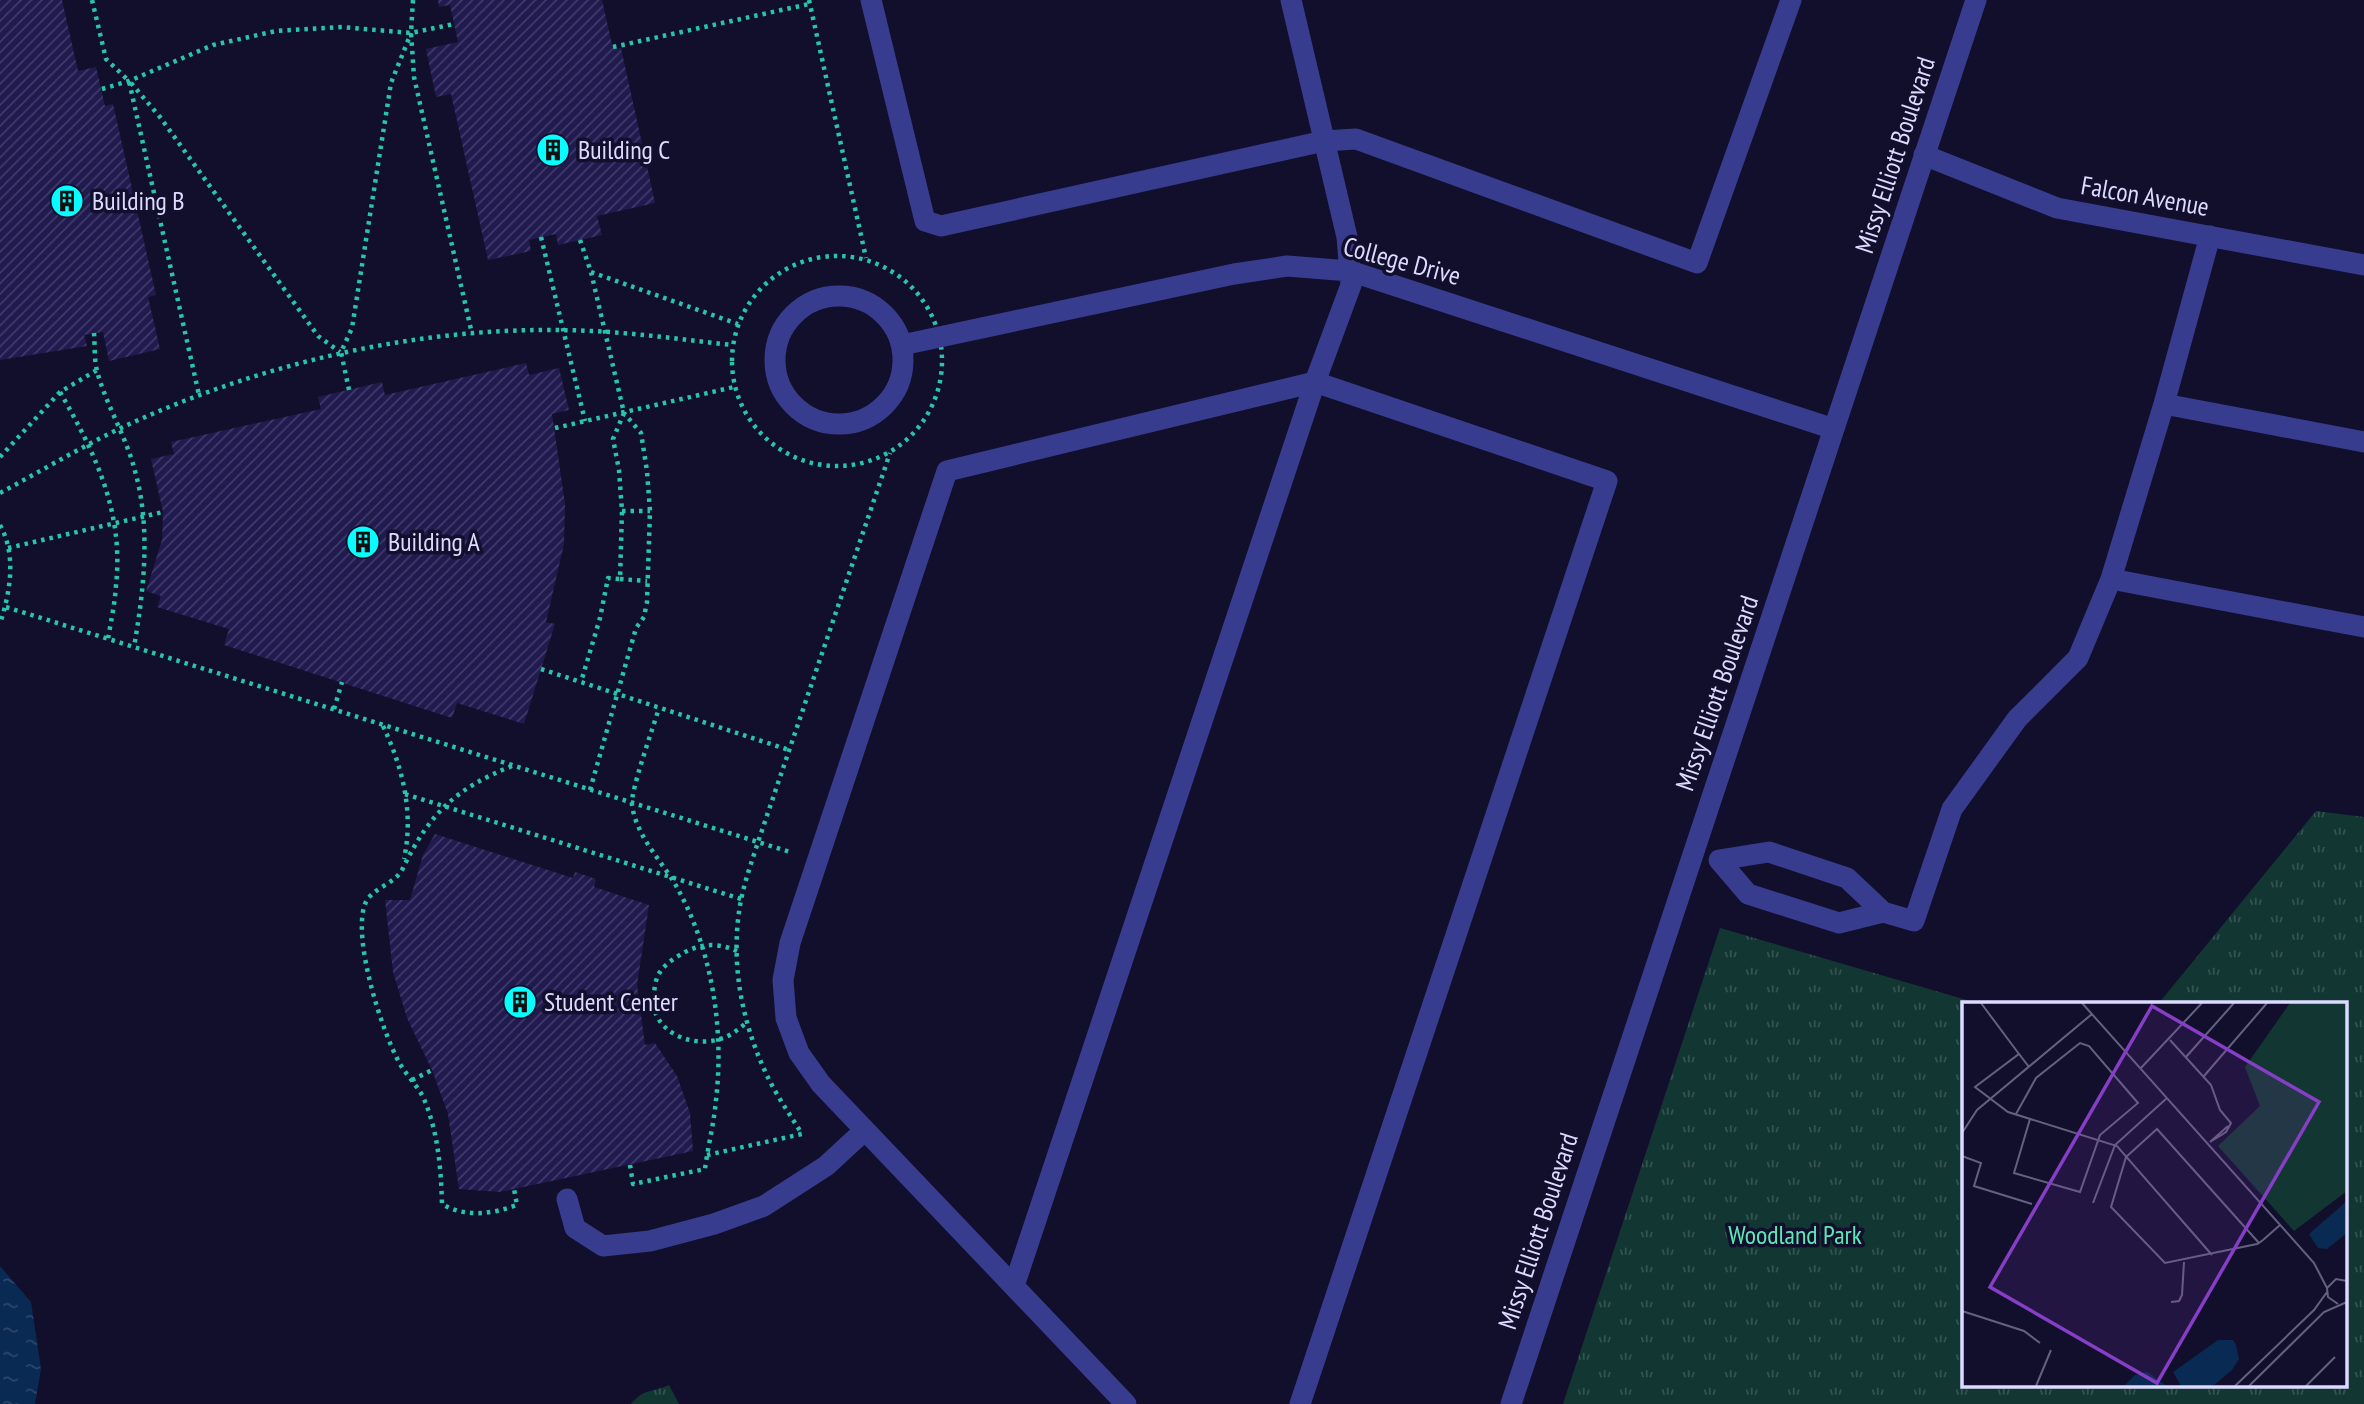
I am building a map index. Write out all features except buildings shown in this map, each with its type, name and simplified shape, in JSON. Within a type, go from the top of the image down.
[{"type":"street","points":[[872,0],[925,221],[941,226],[1324,141],[1356,139],[1698,263],[1791,0]]},
{"type":"street","points":[[1014,1286],[1315,382],[1352,285],[1347,237],[1292,0]]},
{"type":"street","name":"Missy Elliott Boulevard","points":[[1511,1404],[1976,0]]},
{"type":"street","name":"Falcon Avenue","points":[[1924,155],[2057,208],[2364,265]]},
{"type":"street","points":[[1693,851],[1719,860],[1769,852],[1847,878],[1883,912],[1914,921],[1952,809],[2017,719],[2078,658],[2111,579],[2164,404],[2210,236]]},
{"type":"street","name":"College Drive","points":[[902,345],[1234,274],[1287,266],[1350,271],[1834,429]]},
{"type":"street","points":[[836,294],[858,298],[878,308],[893,324],[902,345],[903,366],[898,386],[887,403],[872,416],[852,424],[832,424],[813,419],[795,408],[782,392],[775,372],[774,350],[781,329],[795,311],[814,299],[836,294]]},
{"type":"street","points":[[1126,1404],[821,1084],[799,1053],[786,1018],[783,980],[790,943],[947,471],[1315,382],[1607,481],[1300,1404]]},
{"type":"street","points":[[2164,404],[2364,442]]},
{"type":"street","points":[[2111,579],[2364,627]]},
{"type":"street","points":[[1719,860],[1748,894],[1839,923],[1883,912]]},
{"type":"street","points":[[567,1199],[575,1228],[603,1246],[650,1241],[714,1224],[764,1206],[826,1166],[865,1130]]},
{"type":"path","points":[[92,0],[106,59],[160,117],[318,335],[341,352]]},
{"type":"path","points":[[414,0],[411,33],[414,77],[472,334]]},
{"type":"path","points":[[613,47],[809,2],[866,258]]},
{"type":"path","points":[[102,89],[129,81],[213,45],[276,31],[342,27],[411,33],[454,24]]},
{"type":"path","points":[[349,390],[341,352],[352,328],[391,83],[411,33]]},
{"type":"path","points":[[129,81],[199,395]]},
{"type":"path","points":[[541,237],[585,421]]},
{"type":"path","points":[[580,240],[591,272],[624,413],[641,433],[650,510],[647,602],[644,617],[636,628],[590,790]]},
{"type":"path","points":[[842,254],[866,258],[904,278],[930,310],[941,337],[944,366],[937,399],[920,428],[890,453],[866,463],[832,467],[800,460],[771,444],[748,419],[734,387],[732,345],[738,324],[754,293],[779,271],[809,258],[842,254]]},
{"type":"path","points":[[591,272],[738,324]]},
{"type":"path","points":[[0,493],[89,443],[199,395],[240,380],[341,352],[472,334],[564,331],[606,332],[732,345]]},
{"type":"path","points":[[94,333],[97,370],[136,473],[143,516],[144,572],[134,647]]},
{"type":"path","points":[[0,457],[60,392],[97,370]]},
{"type":"path","points":[[555,428],[734,387]]},
{"type":"path","points":[[60,392],[89,443],[106,486],[117,543],[117,584],[108,639]]},
{"type":"path","points":[[620,579],[622,511],[619,470],[613,439],[624,413]]},
{"type":"path","points":[[707,1155],[802,1134],[764,1070],[747,1022],[737,978],[741,899],[890,453]]},
{"type":"path","points":[[622,511],[650,510]]},
{"type":"path","points":[[8,548],[163,512]]},
{"type":"path","points":[[0,525],[11,562],[9,596],[0,624]]},
{"type":"path","points":[[580,682],[600,618],[608,578],[647,581]]},
{"type":"path","points":[[6,607],[758,842],[816,864]]},
{"type":"path","points":[[541,669],[789,750]]},
{"type":"path","points":[[334,709],[342,682]]},
{"type":"path","points":[[630,1165],[634,1184],[705,1169],[716,1101],[718,1040],[714,999],[701,945],[680,891],[640,834],[631,803],[659,708]]},
{"type":"path","points":[[383,725],[399,764],[405,794],[408,828],[402,871]]},
{"type":"path","points":[[513,765],[471,784],[444,805],[422,830],[396,879],[366,901],[362,916],[364,948],[373,996],[400,1064],[423,1096],[437,1142],[442,1174],[442,1204],[456,1212],[494,1213],[517,1205],[514,1189]]},
{"type":"path","points":[[405,794],[741,899]]},
{"type":"path","points":[[737,951],[723,945],[701,945],[673,959],[657,974],[653,999],[659,1020],[674,1036],[696,1042],[718,1040],[733,1034],[747,1022]]},
{"type":"path","points":[[412,1080],[432,1070]]},
{"type":"green space","name":"Woodland Park","points":[[2316,811],[2364,817],[2364,1404],[1563,1404],[1720,928],[1974,1002],[1962,1002],[1962,1386],[2346,1386],[2346,1002],[2160,1002]]},
{"type":"green space","points":[[669,1385],[679,1404],[631,1404],[644,1393]]},
{"type":"water","points":[[0,1266],[31,1302],[41,1369],[35,1404],[0,1404]]},
{"type":"place","name":"Building C","points":[[553,150]]},
{"type":"place","name":"Building B","points":[[67,201]]},
{"type":"place","name":"Building A","points":[[363,542]]},
{"type":"place","name":"Student Center","points":[[520,1002]]}]
